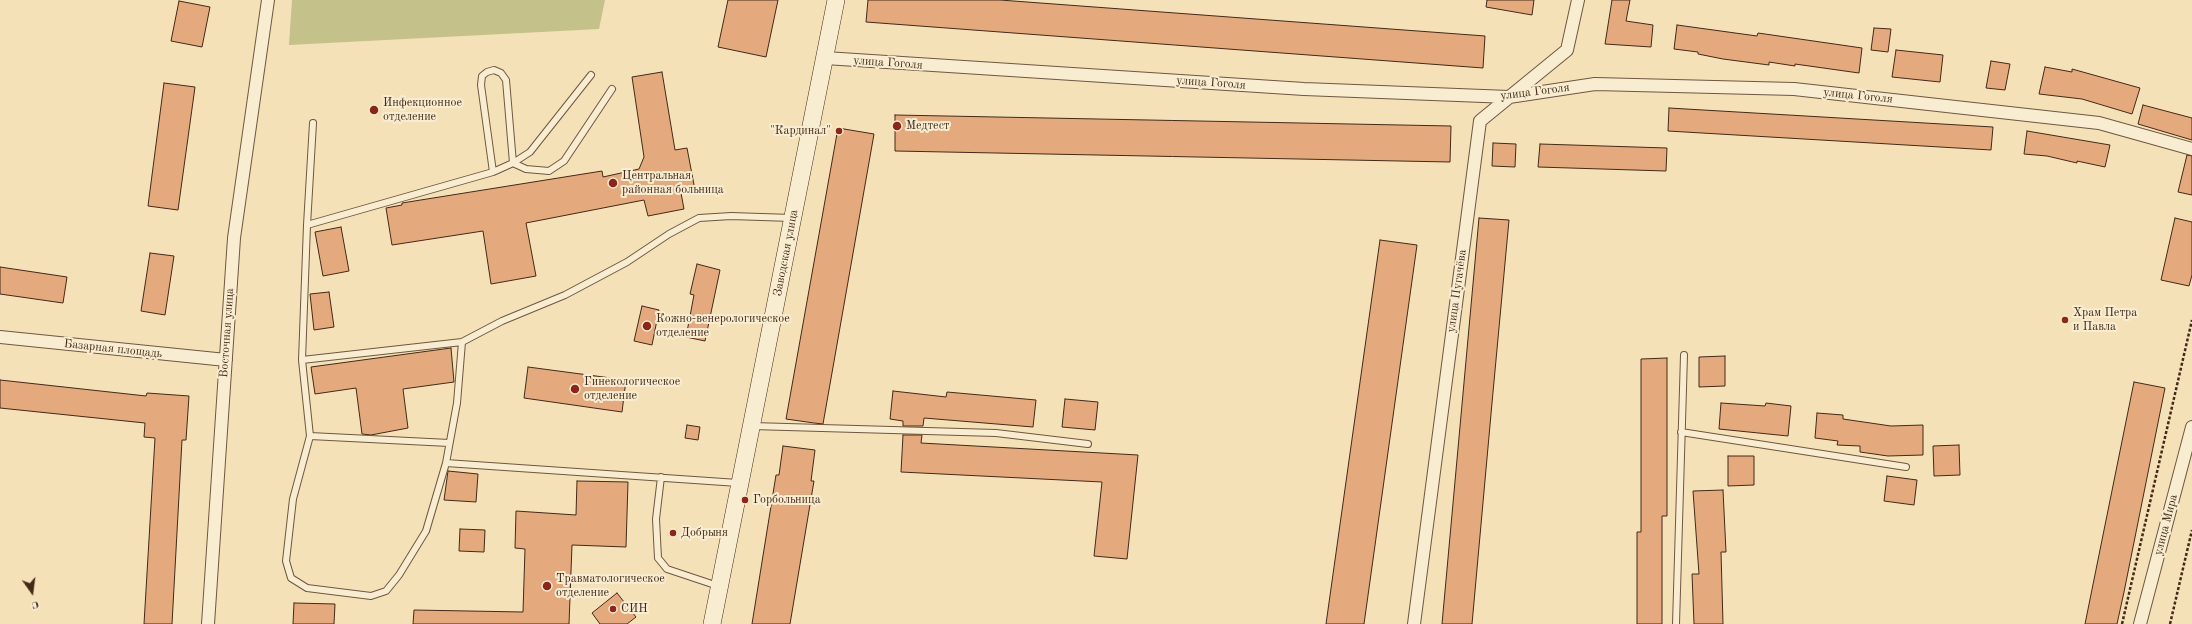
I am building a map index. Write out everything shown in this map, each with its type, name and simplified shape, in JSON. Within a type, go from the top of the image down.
[{"type":"street","name":"Восточная улица","points":[[208,624],[234,238],[268,0]]},
{"type":"street","name":"Заводская улица","points":[[712,624],[836,0]]},
{"type":"street","name":"улица Пугачёва","points":[[1414,624],[1480,121],[1567,50],[1578,0]]},
{"type":"street","name":"улица Гоголя","points":[[825,58],[1304,89],[1509,97],[1594,84],[1794,89],[2099,123],[2192,149]]},
{"type":"street","name":"Базарная площадь","points":[[0,337],[226,360]]},
{"type":"street","name":"улица Мира","points":[[2140,624],[2192,427]]},
{"type":"lane","points":[[493,172],[481,85],[482,76],[487,72],[494,70],[501,73],[506,80],[513,163]]},
{"type":"lane","points":[[307,224],[493,172],[513,163],[530,152],[591,75]]},
{"type":"lane","points":[[513,163],[526,169],[549,171],[564,161],[612,89]]},
{"type":"lane","points":[[313,123],[307,224],[302,360],[310,436],[292,499],[286,560],[290,578],[307,588],[371,596],[386,591],[398,575],[426,531],[446,463],[457,404],[462,342]]},
{"type":"lane","points":[[302,360],[462,342],[502,321],[565,295],[627,262],[670,234],[699,218],[731,216],[793,218]]},
{"type":"lane","points":[[1676,624],[1684,355]]},
{"type":"lane","points":[[751,426],[996,433],[1088,444]]},
{"type":"lane","points":[[1681,432],[1906,467]]},
{"type":"lane","points":[[310,436],[449,443]]},
{"type":"lane","points":[[446,463],[740,483]]},
{"type":"lane","points":[[662,477],[656,519],[658,558],[668,569],[719,587]]},
{"type":"path","points":[[2122,624],[2192,320]]},
{"type":"path","points":[[2170,624],[2192,530]]},
{"type":"shaded area","points":[[292,0],[605,0],[599,29],[289,45]]},
{"type":"building","points":[[728,0],[778,0],[766,57],[718,47]]},
{"type":"building","points":[[868,0],[1000,0],[1485,36],[1483,68],[866,22]]},
{"type":"building","points":[[1487,0],[1534,0],[1532,15],[1486,7]]},
{"type":"building","points":[[1612,0],[1630,0],[1626,21],[1653,25],[1651,47],[1605,44]]},
{"type":"building","points":[[179,1],[210,7],[202,47],[171,41]]},
{"type":"building","points":[[1677,25],[1757,36],[1758,33],[1862,48],[1859,73],[1795,64],[1795,66],[1769,62],[1769,65],[1723,59],[1698,54],[1698,52],[1674,49]]},
{"type":"building","points":[[1874,28],[1891,29],[1888,52],[1871,50]]},
{"type":"building","points":[[1896,50],[1943,55],[1940,82],[1892,77]]},
{"type":"building","points":[[1991,61],[2010,64],[2005,90],[1986,88]]},
{"type":"building","points":[[2045,67],[2072,72],[2072,69],[2140,88],[2132,114],[2082,99],[2039,94]]},
{"type":"building","name":"Центральная районная больница","points":[[662,72],[675,150],[687,148],[695,190],[681,193],[684,209],[648,216],[644,200],[526,223],[536,276],[491,284],[483,231],[392,245],[386,208],[402,205],[402,203],[602,171],[603,177],[639,169],[644,157],[632,77]]},
{"type":"building","points":[[164,83],[195,87],[178,210],[148,206]]},
{"type":"building","points":[[2143,105],[2192,118],[2192,140],[2138,124]]},
{"type":"building","points":[[1669,108],[1993,127],[1991,150],[1668,131]]},
{"type":"building","points":[[895,115],[1451,126],[1450,162],[895,151]]},
{"type":"building","points":[[838,128],[874,134],[823,424],[786,419]]},
{"type":"building","points":[[2027,131],[2110,145],[2105,167],[2077,161],[2077,163],[2047,156],[2024,154]]},
{"type":"building","points":[[1493,143],[1516,144],[1515,167],[1492,166]]},
{"type":"building","points":[[1540,144],[1667,148],[1666,171],[1538,167]]},
{"type":"building","points":[[2187,155],[2192,156],[2192,195],[2178,192]]},
{"type":"building","points":[[1479,218],[1509,220],[1472,624],[1442,624]]},
{"type":"building","points":[[2175,218],[2192,222],[2192,275],[2189,286],[2161,280]]},
{"type":"building","points":[[341,227],[349,271],[323,276],[315,232]]},
{"type":"building","points":[[1380,240],[1417,245],[1364,624],[1326,624]]},
{"type":"building","points":[[150,253],[174,256],[165,315],[141,311]]},
{"type":"building","points":[[697,264],[720,270],[705,341],[686,337],[694,295],[690,294]]},
{"type":"building","points":[[0,267],[67,277],[63,303],[0,294]]},
{"type":"building","points":[[329,292],[334,327],[314,330],[310,294]]},
{"type":"building","name":"Кожно-венерологическое отделение","points":[[642,306],[659,310],[652,345],[634,341]]},
{"type":"building","points":[[451,348],[454,382],[403,389],[408,428],[371,435],[362,434],[356,388],[315,394],[311,367]]},
{"type":"building","points":[[1725,356],[1725,386],[1699,387],[1699,357]]},
{"type":"building","points":[[1667,358],[1667,516],[1662,516],[1662,624],[1637,624],[1637,532],[1641,532],[1641,359]]},
{"type":"building","name":"Гинекологическое отделение","points":[[528,367],[626,380],[622,412],[524,398]]},
{"type":"building","points":[[0,380],[146,396],[147,393],[189,396],[186,440],[182,440],[172,624],[144,624],[155,438],[144,437],[145,423],[0,408]]},
{"type":"building","points":[[2134,382],[2165,388],[2124,592],[2117,624],[2085,624]]},
{"type":"building","points":[[893,391],[946,397],[947,392],[1036,400],[1033,427],[924,418],[923,426],[903,426],[903,421],[890,419]]},
{"type":"building","points":[[1065,399],[1098,402],[1095,430],[1062,427]]},
{"type":"building","points":[[1721,403],[1765,406],[1766,403],[1791,406],[1788,436],[1719,429]]},
{"type":"building","points":[[1817,413],[1843,415],[1843,419],[1891,426],[1923,425],[1923,455],[1888,456],[1860,452],[1860,446],[1837,445],[1838,441],[1815,438]]},
{"type":"building","points":[[687,425],[700,427],[698,440],[685,438]]},
{"type":"building","points":[[903,435],[922,435],[921,443],[1138,455],[1127,559],[1094,556],[1102,482],[901,472]]},
{"type":"building","points":[[1959,445],[1960,475],[1934,476],[1933,446]]},
{"type":"building","points":[[783,446],[815,450],[811,481],[814,481],[790,624],[752,624],[776,475],[779,475]]},
{"type":"building","points":[[1728,456],[1754,456],[1754,485],[1728,486]]},
{"type":"building","points":[[448,471],[478,474],[476,502],[444,500]]},
{"type":"building","points":[[1887,476],[1917,480],[1914,505],[1884,501]]},
{"type":"building","name":"Травматологическое отделение","points":[[577,481],[628,482],[626,547],[572,545],[569,624],[413,624],[414,610],[523,612],[525,549],[515,548],[516,511],[576,515]]},
{"type":"building","points":[[1723,490],[1726,552],[1721,552],[1723,624],[1694,624],[1692,574],[1699,574],[1693,491]]},
{"type":"building","points":[[460,529],[485,530],[484,552],[459,551]]},
{"type":"building","name":"СИН","points":[[617,593],[636,617],[627,624],[600,624],[592,613]]},
{"type":"building","points":[[294,603],[335,604],[334,624],[293,624]]},
{"type":"place","name":"Инфекционное отделение","points":[[374,110]]},
{"type":"place","name":"Медтест","points":[[897,126]]},
{"type":"place","name":"\"Кардинал\"","points":[[839,131]]},
{"type":"place","name":"Центральная районная больница","points":[[613,183]]},
{"type":"place","name":"Храм Петра и Павла","points":[[2065,320]]},
{"type":"place","name":"Кожно-венерологическое отделение","points":[[647,326]]},
{"type":"place","name":"Гинекологическое отделение","points":[[575,389]]},
{"type":"place","name":"Горбольница","points":[[745,500]]},
{"type":"place","name":"Добрыня","points":[[673,533]]},
{"type":"place","name":"Травматологическое отделение","points":[[547,586]]},
{"type":"place","name":"СИН","points":[[613,609]]}]
